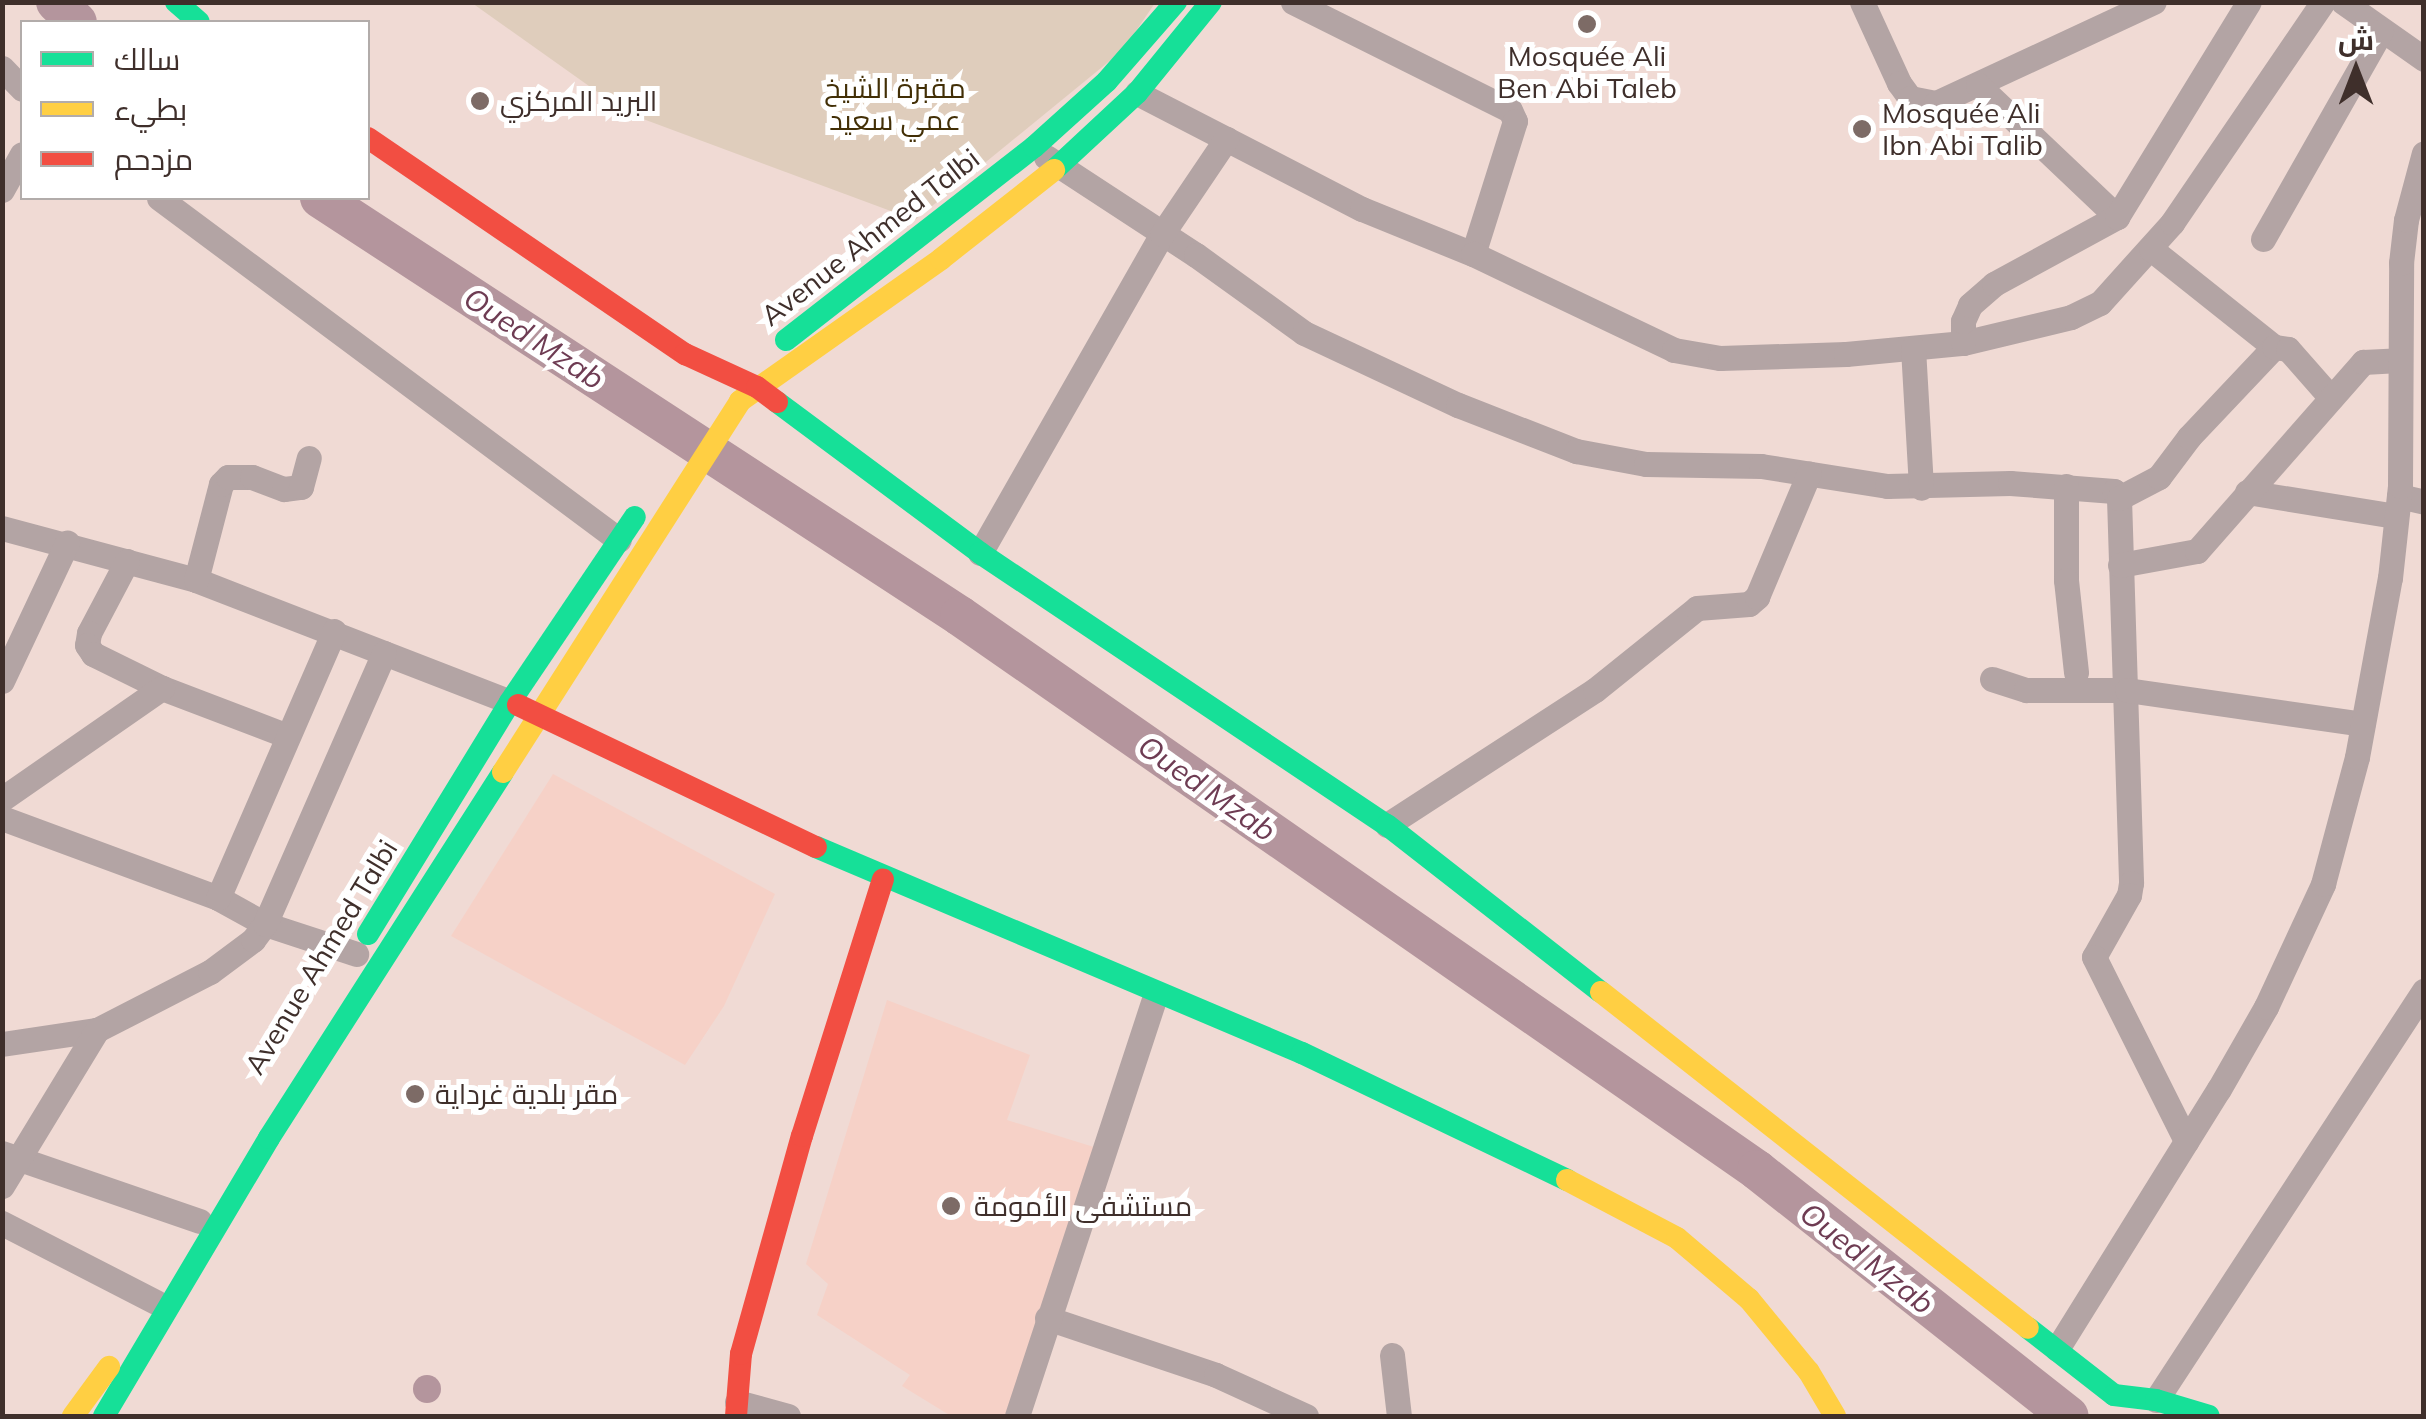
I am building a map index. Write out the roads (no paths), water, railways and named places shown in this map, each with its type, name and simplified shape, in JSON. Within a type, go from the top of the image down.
[{"type":"main road","points":[[176,2],[197,20]]},
{"type":"main road","name":"Avenue Ahmed Talbi","points":[[740,389],[1034,148],[1107,81],[1176,2]]},
{"type":"main road","points":[[104,1416],[269,1138],[538,715],[652,492],[740,389],[928,269],[1058,166],[1137,94],[1212,2]]},
{"type":"main road","points":[[370,139],[1387,825],[2057,1348],[2114,1394],[2130,1416]]},
{"type":"main road","points":[[630,539],[740,389]]},
{"type":"main road","name":"Avenue Ahmed Talbi","points":[[74,1416],[156,1302],[347,971],[510,702],[630,539]]},
{"type":"main road","points":[[510,702],[883,879],[1302,1052],[1526,1156],[1677,1238],[1749,1299],[1809,1372],[1835,1416]]},
{"type":"main road","points":[[737,1409],[746,1336],[883,879]]},
{"type":"main road","points":[[2114,1394],[2156,1400],[2209,1416]]},
{"type":"street","points":[[1294,2],[1510,110],[1515,121],[1473,254]]},
{"type":"street","points":[[1862,2],[1910,98],[1936,102],[2154,2]]},
{"type":"street","points":[[1962,343],[1963,321],[1970,305],[1994,284],[2118,216],[2249,2]]},
{"type":"street","points":[[1137,94],[1362,209],[1473,254],[1608,321],[1698,357],[1784,357],[1913,348],[1962,343],[2087,311],[2115,290],[2152,249],[2322,2]]},
{"type":"street","points":[[2343,2],[2424,59]]},
{"type":"street","points":[[2263,239],[2381,31]]},
{"type":"street","points":[[2,68],[20,87]]},
{"type":"street","points":[[1978,85],[2118,216]]},
{"type":"street","points":[[980,553],[1162,234],[1226,139]]},
{"type":"street","points":[[1034,148],[1304,333],[1458,405],[1556,444],[1646,464],[1720,463],[1922,488],[2010,483],[2110,488],[2119,498],[2131,883],[2129,895],[2094,957],[2186,1141]]},
{"type":"street","points":[[2057,1348],[2266,1007],[2323,884],[2363,724],[2406,504],[2399,360],[2406,220],[2424,153]]},
{"type":"street","points":[[2,190],[20,158]]},
{"type":"street","points":[[162,200],[630,539]]},
{"type":"street","points":[[2152,249],[2274,347],[2288,349],[2331,398]]},
{"type":"street","points":[[2119,498],[2159,477],[2188,437],[2274,347]]},
{"type":"street","points":[[1913,348],[1922,488]]},
{"type":"street","points":[[2120,564],[2197,551],[2368,359],[2399,360]]},
{"type":"street","points":[[196,580],[221,484],[228,476],[252,476],[284,489],[300,486],[309,458]]},
{"type":"street","points":[[1387,825],[1595,690],[1697,608],[1749,604],[1756,597],[1809,473]]},
{"type":"street","points":[[2066,486],[2066,580],[2076,672]]},
{"type":"street","points":[[2247,492],[2406,504]]},
{"type":"street","points":[[2,528],[196,580],[510,702]]},
{"type":"street","points":[[2,681],[67,543]]},
{"type":"street","points":[[127,561],[96,616],[87,645],[103,660],[162,688],[285,735]]},
{"type":"street","points":[[218,898],[285,735],[334,631]]},
{"type":"street","points":[[2,1044],[97,1030],[210,972],[253,940],[265,924],[384,653]]},
{"type":"street","points":[[1992,679],[2026,690],[2126,690],[2363,724]]},
{"type":"street","points":[[2,799],[162,688]]},
{"type":"street","points":[[2,818],[218,898],[347,971]]},
{"type":"street","points":[[2156,1400],[2424,990]]},
{"type":"street","points":[[1017,1416],[1156,993]]},
{"type":"street","points":[[2,1186],[11,1155],[97,1030]]},
{"type":"street","points":[[11,1155],[200,1221]]},
{"type":"street","points":[[2,1223],[156,1302]]},
{"type":"street","points":[[1048,1318],[1216,1376],[1306,1416]]},
{"type":"street","points":[[1392,1355],[1398,1416]]},
{"type":"street","points":[[737,1409],[788,1416]]},
{"type":"waterway","name":"Oued Mzab","points":[[56,2],[75,20]]},
{"type":"waterway","name":"Oued Mzab","points":[[323,200],[960,616],[1757,1170],[2068,1416]]},
{"type":"place","name":"Mosquée Ali Ben Abi Taleb","points":[[1587,24]]},
{"type":"place","name":"البريد المركزي","points":[[480,101]]},
{"type":"place","name":"Mosquée Ali Ibn Abi Talib","points":[[1862,129]]},
{"type":"place","name":"مقر بلدية غرداية","points":[[415,1094]]},
{"type":"place","name":"مستشفى الأمومة","points":[[951,1206]]},
{"type":"park label","name":"مقبرة الشيخ عمي سعيد","points":[[895,104]]}]
